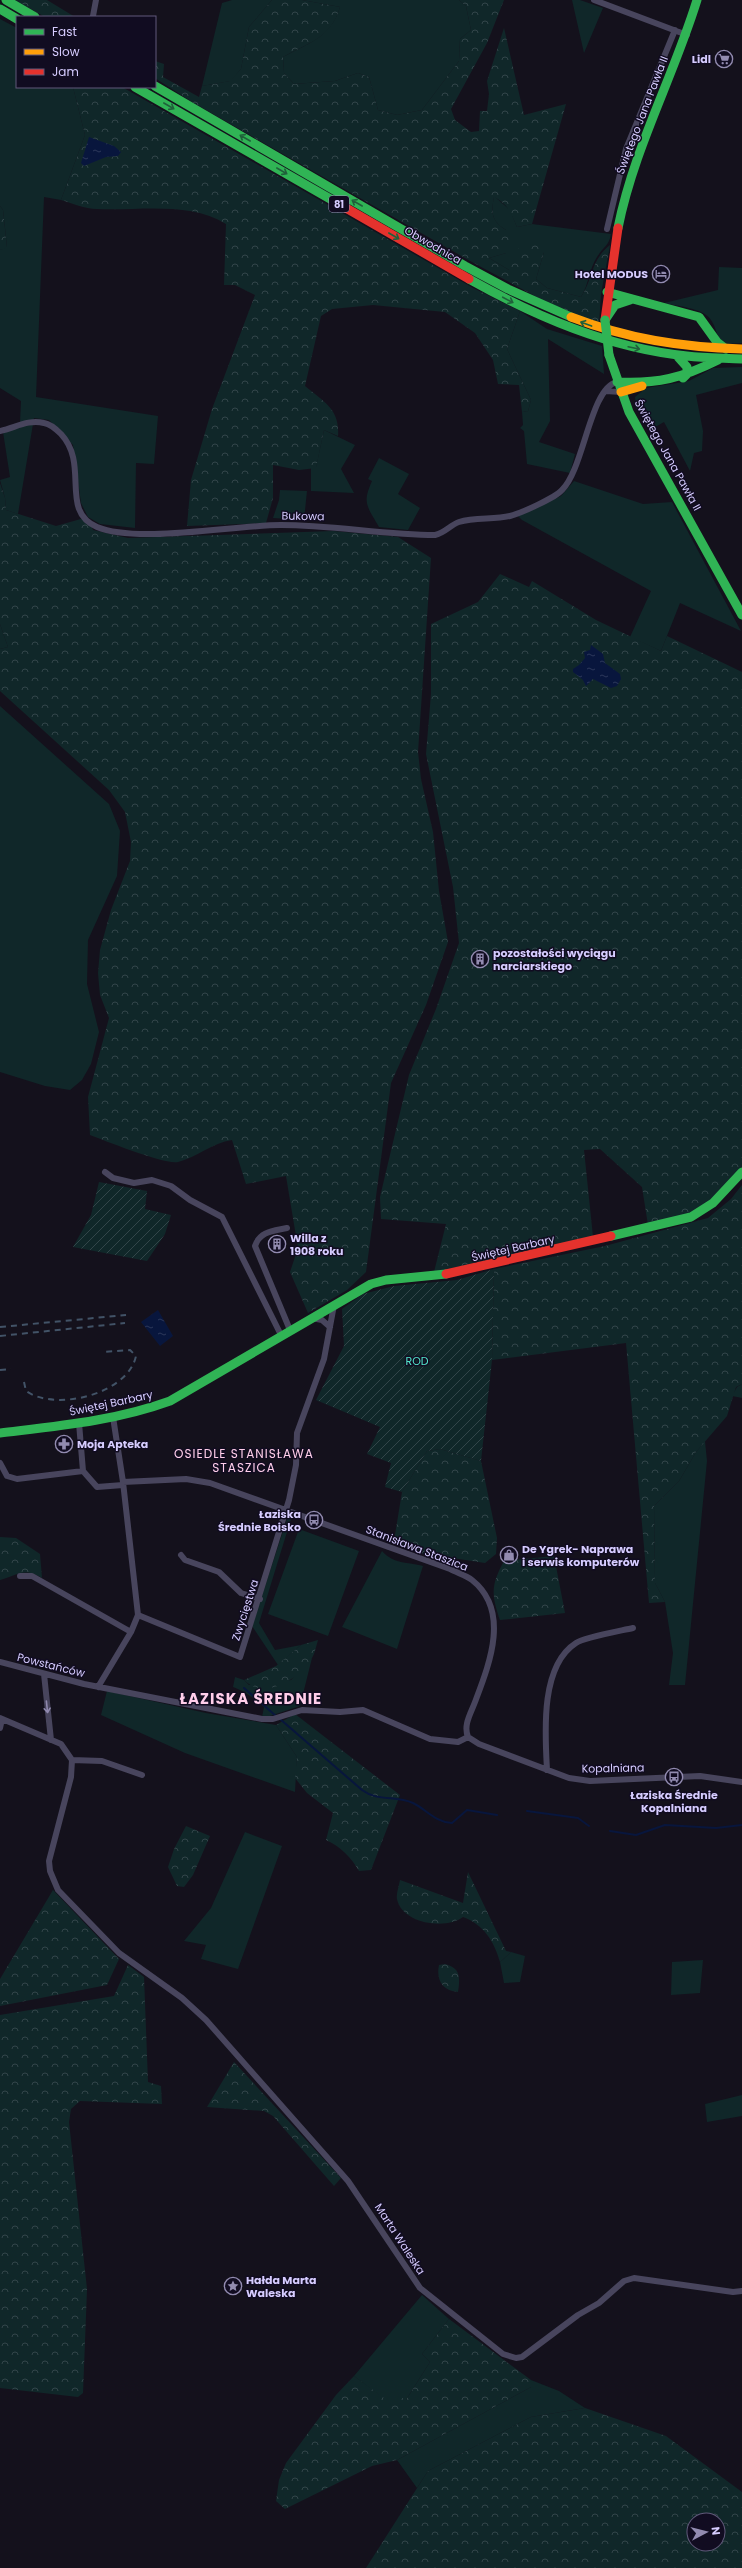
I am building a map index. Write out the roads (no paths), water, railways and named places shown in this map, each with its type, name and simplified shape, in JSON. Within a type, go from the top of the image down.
[{"type":"main road","points":[[6,0],[33,16]]},
{"type":"main road","name":"Świętego Jana Pawła II","points":[[697,0],[687,35],[636,158],[625,198],[607,292],[605,320],[608,355],[629,412],[742,615]]},
{"type":"main road","points":[[0,9],[16,18]]},
{"type":"main road","name":"Obwodnica","points":[[156,87],[477,273],[537,304],[613,334],[692,348],[742,350]]},
{"type":"main road","name":"Obwodnica","points":[[137,88],[471,281],[544,319],[617,344],[678,356],[720,360],[742,359]]},
{"type":"main road","points":[[607,292],[630,300],[699,317],[717,345],[728,350]]},
{"type":"main road","points":[[605,320],[615,305],[630,300]]},
{"type":"main road","points":[[692,348],[701,343],[708,331]]},
{"type":"main road","points":[[678,356],[687,367],[686,374],[683,378]]},
{"type":"main road","points":[[621,392],[650,383],[683,378],[720,360]]},
{"type":"main road","points":[[617,382],[650,383]]},
{"type":"main road","name":"Świętej Barbary","points":[[0,1433],[78,1423],[151,1409],[170,1401],[334,1304],[371,1284],[386,1280],[468,1271],[691,1217],[706,1210],[719,1200],[742,1172]]},
{"type":"street","points":[[93,16],[96,0]]},
{"type":"street","points":[[594,0],[687,35]]},
{"type":"street","name":"Świętego Jana Pawła II","points":[[607,229],[626,149],[675,30]]},
{"type":"street","name":"Bukowa","points":[[0,431],[32,422],[44,422],[56,428],[65,439],[74,456],[77,474],[76,491],[78,508],[83,518],[98,527],[136,534],[303,526],[435,535],[443,534],[458,522],[511,516],[561,491],[572,477],[589,428],[606,391],[610,384],[617,382]]},
{"type":"street","points":[[606,391],[621,392]]},
{"type":"street","points":[[105,1172],[108,1176],[127,1181],[158,1181],[172,1186],[190,1200],[222,1217],[281,1335]]},
{"type":"street","points":[[287,1228],[262,1234],[258,1238],[255,1246],[290,1330]]},
{"type":"street","points":[[286,1510],[296,1465],[297,1433],[324,1359],[334,1304]]},
{"type":"street","points":[[310,1318],[322,1320],[330,1328]]},
{"type":"street","points":[[98,1687],[131,1632],[138,1615],[123,1484],[113,1417]]},
{"type":"street","points":[[0,1463],[7,1476],[17,1479],[83,1471],[78,1423]]},
{"type":"street","name":"Stanisława Staszica","points":[[83,1471],[89,1481],[96,1487],[186,1478],[210,1483],[450,1569],[471,1579],[479,1586],[486,1597],[493,1617],[494,1647],[491,1662],[466,1725],[468,1737]]},
{"type":"street","name":"Zwycięstwa","points":[[138,1615],[240,1657],[260,1599],[286,1510]]},
{"type":"street","points":[[181,1555],[185,1560],[219,1572],[241,1593],[260,1599]]},
{"type":"street","points":[[20,1576],[32,1576],[131,1632]]},
{"type":"street","points":[[547,1770],[544,1727],[549,1687],[560,1660],[576,1642],[633,1628]]},
{"type":"street","name":"Powstańców","points":[[0,1662],[98,1687],[208,1710],[262,1719],[273,1719],[302,1710],[340,1712],[363,1710],[430,1739],[458,1742],[468,1737]]},
{"type":"street","points":[[44,1674],[51,1740]]},
{"type":"street","points":[[0,1728],[1,1718],[61,1744],[72,1760],[102,1761],[142,1775]]},
{"type":"street","name":"Kopalniana","points":[[468,1737],[479,1744],[569,1778],[590,1781],[700,1776],[742,1782]]},
{"type":"street","name":"Marta Waleska","points":[[72,1760],[72,1777],[51,1848],[50,1871],[58,1890],[119,1953],[182,1998],[206,2020],[348,2181],[420,2288],[503,2354],[516,2358],[522,2357],[578,2315],[599,2303],[624,2281],[634,2278],[733,2292],[742,2291]]},
{"type":"water","points":[[89,137],[114,146],[121,152],[118,156],[106,157],[84,166],[81,163]]},
{"type":"water","points":[[591,645],[603,654],[605,663],[620,674],[621,679],[617,686],[611,688],[593,679],[586,686],[583,680],[573,672],[573,669],[585,658],[584,652],[590,650]]},
{"type":"water","points":[[158,1310],[173,1336],[160,1346],[141,1322]]},
{"type":"waterway","points":[[244,1688],[276,1716]]},
{"type":"waterway","points":[[280,1719],[368,1794],[400,1799],[413,1803],[436,1818],[452,1823],[467,1810],[497,1815]]},
{"type":"waterway","points":[[527,1811],[578,1818],[589,1826]]},
{"type":"waterway","points":[[610,1831],[636,1835],[665,1825],[716,1828],[742,1825]]},
{"type":"railway","points":[[0,1327],[126,1315]]},
{"type":"railway","points":[[0,1336],[125,1323]]},
{"type":"railway","points":[[24,1382],[26,1391],[39,1397],[55,1400],[89,1396],[106,1389],[120,1380],[130,1369],[136,1356],[130,1350],[102,1352]]},
{"type":"railway","points":[[0,1370],[11,1369]]},
{"type":"place","name":"Lidl","points":[[724,59]]},
{"type":"place","name":"Hotel MODUS","points":[[661,274]]},
{"type":"place","name":"pozostałości wyciągu narciarskiego","points":[[480,959]]},
{"type":"place","name":"Willa z 1908 roku","points":[[277,1244]]},
{"type":"place","name":"Moja Apteka","points":[[64,1444]]},
{"type":"place","name":"Łaziska Średnie Boisko","points":[[314,1520]]},
{"type":"place","name":"De Ygrek- Naprawa i serwis komputerów","points":[[509,1555]]},
{"type":"place","name":"Łaziska Średnie Kopalniana","points":[[674,1777]]},
{"type":"place","name":"Hałda Marta Waleska","points":[[233,2286]]},
{"type":"district","name":"OSIEDLE STANISŁAWA STASZICA","points":[[244,1460]]},
{"type":"district","name":"ŁAZISKA ŚREDNIE","points":[[251,1698]]},
{"type":"park label","name":"ROD","points":[[417,1361]]}]
